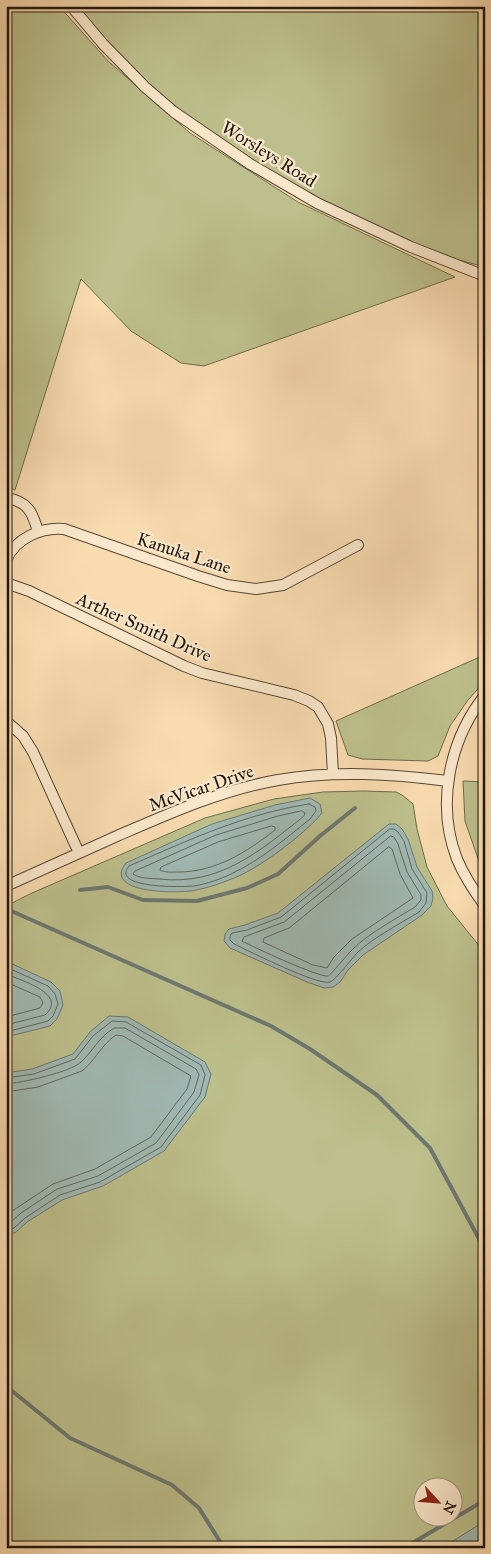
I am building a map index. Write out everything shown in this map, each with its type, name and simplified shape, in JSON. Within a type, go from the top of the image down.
[{"type":"street","name":"Worsleys Road","points":[[71,6],[103,44],[145,87],[174,112],[250,164],[317,203],[411,247],[485,276]]},
{"type":"street","points":[[6,498],[20,502],[31,511],[38,532]]},
{"type":"street","name":"Kanuka Lane","points":[[6,560],[23,539],[38,532],[56,528],[64,529],[227,585],[256,589],[283,585],[358,545]]},
{"type":"street","name":"Arther Smith Drive","points":[[6,583],[29,591],[202,673],[294,695],[310,701],[318,707],[328,724],[331,738],[333,774]]},
{"type":"street","points":[[485,695],[469,717],[459,739],[452,759],[447,802],[451,840],[457,859],[466,879],[485,906]]},
{"type":"street","points":[[6,721],[22,736],[33,752],[80,853]]},
{"type":"street","name":"McVicar Drive","points":[[6,886],[176,811],[222,794],[279,780],[333,774],[384,774],[448,781]]},
{"type":"green space","points":[[6,6],[59,6],[108,61],[190,133],[298,202],[455,277],[204,366],[181,363],[131,331],[81,279],[15,490],[6,487]]},
{"type":"green space","points":[[71,6],[485,6],[485,267],[411,247],[317,203],[174,112]]},
{"type":"green space","points":[[482,656],[485,659],[485,681],[468,700],[450,726],[438,756],[428,761],[362,759],[348,755],[336,721]]},
{"type":"green space","points":[[463,781],[485,782],[485,872],[481,867],[465,821]]},
{"type":"green space","points":[[323,792],[396,792],[402,795],[413,804],[417,829],[427,867],[447,906],[485,953],[485,1548],[6,1548],[6,906],[205,818],[274,799]]},
{"type":"water","points":[[310,798],[320,804],[322,813],[314,822],[266,861],[240,875],[213,886],[175,892],[146,890],[124,881],[121,873],[126,863],[212,824],[275,805]]},
{"type":"water","points":[[389,824],[396,824],[402,829],[408,839],[417,867],[432,891],[431,906],[422,915],[363,955],[348,970],[340,982],[333,987],[324,988],[307,982],[230,948],[224,941],[225,934],[229,929],[278,913]]},
{"type":"water","points":[[6,961],[51,982],[60,991],[63,1005],[57,1019],[50,1026],[6,1037]]},
{"type":"water","points":[[109,1016],[128,1017],[205,1062],[211,1074],[205,1097],[164,1151],[103,1186],[62,1200],[27,1222],[15,1233],[6,1233],[6,1073],[32,1069],[73,1054],[90,1032]]},
{"type":"water","points":[[485,1521],[485,1548],[442,1548]]},
{"type":"waterway","points":[[80,890],[108,887],[143,900],[197,901],[247,888],[278,874],[320,836],[355,808]]},
{"type":"waterway","points":[[9,910],[271,1026],[310,1049],[377,1095],[430,1148],[485,1250]]},
{"type":"waterway","points":[[6,1386],[70,1438],[172,1485],[199,1508],[224,1548]]},
{"type":"waterway","points":[[404,1548],[485,1500]]}]
